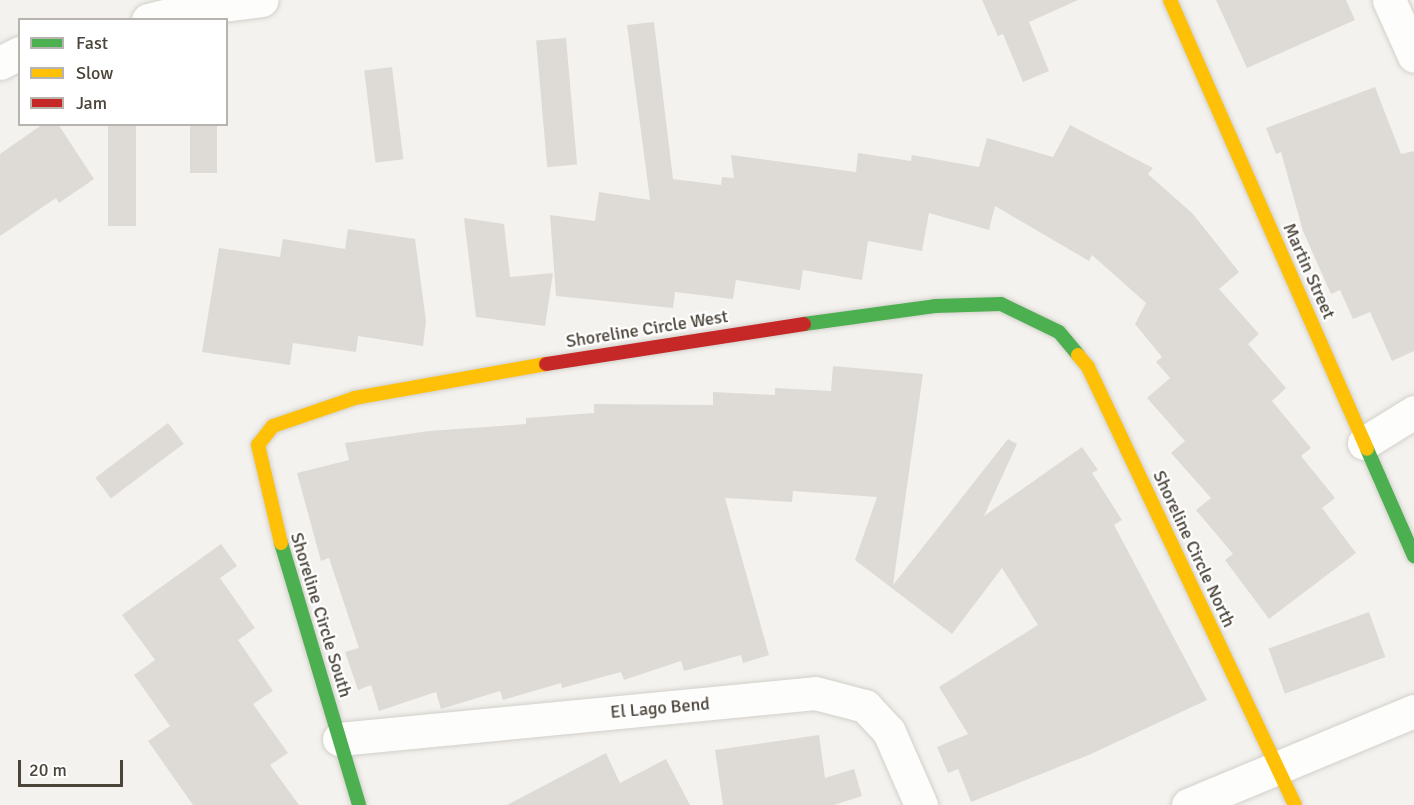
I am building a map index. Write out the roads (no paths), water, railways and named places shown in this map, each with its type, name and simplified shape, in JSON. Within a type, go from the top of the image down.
[{"type":"street","points":[[156,18],[197,8],[262,0]]},
{"type":"street","name":"Martin Street","points":[[1170,0],[1414,556]]},
{"type":"street","points":[[1389,0],[1414,56]]},
{"type":"street","points":[[0,63],[18,55]]},
{"type":"street","name":"Shoreline Circle West","points":[[264,436],[273,426],[355,398],[656,344],[935,306],[1001,304],[1043,322]]},
{"type":"street","name":"Shoreline Circle North","points":[[1043,322],[1059,332],[1088,367],[1295,805]]},
{"type":"street","points":[[1364,443],[1414,412]]},
{"type":"street","name":"Shoreline Circle South","points":[[264,436],[258,445],[273,517],[359,805]]},
{"type":"street","name":"El Lago Bend","points":[[339,738],[815,693],[865,706],[889,732],[921,805]]},
{"type":"street","points":[[1188,805],[1414,711]]}]
